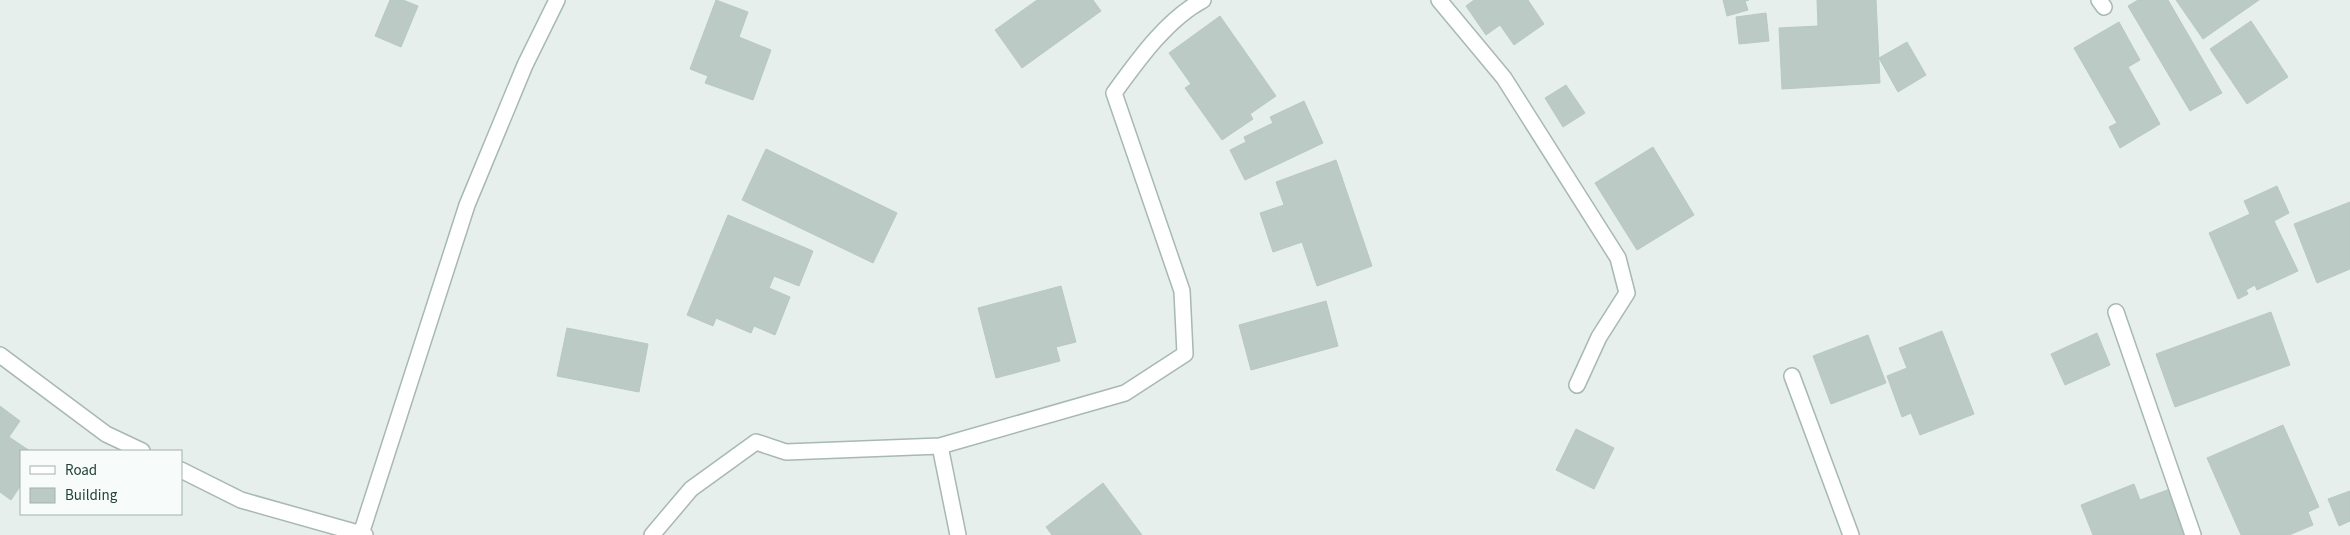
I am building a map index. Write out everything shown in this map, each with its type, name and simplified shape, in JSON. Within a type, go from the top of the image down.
[{"type":"street","points":[[361,534],[467,205],[525,65],[556,0]]},
{"type":"street","points":[[652,535],[691,489],[756,442],[786,452],[940,446],[1125,393],[1185,354],[1182,291],[1114,92],[1144,52],[1192,6],[1203,0]]},
{"type":"street","points":[[1439,0],[1504,78],[1618,258],[1627,293],[1600,337],[1577,385]]},
{"type":"street","points":[[2116,312],[2193,535]]},
{"type":"street","points":[[0,355],[106,434],[140,450]]},
{"type":"street","points":[[1792,376],[1852,535]]},
{"type":"street","points":[[940,446],[958,535]]},
{"type":"street","points":[[182,470],[241,500],[365,535]]},
{"type":"building","points":[[390,0],[403,0],[418,6],[401,47],[375,36]]},
{"type":"building","points":[[716,0],[748,12],[739,37],[771,50],[753,100],[705,83],[708,76],[690,69]]},
{"type":"building","points":[[1037,0],[1093,0],[1101,11],[1022,68],[995,30]]},
{"type":"building","points":[[1474,0],[1528,0],[1544,24],[1514,45],[1500,25],[1486,35],[1466,6]]},
{"type":"building","points":[[1723,0],[1749,0],[1745,1],[1748,10],[1727,16]]},
{"type":"building","points":[[1817,0],[1876,0],[1880,83],[1782,89],[1779,28],[1818,26]]},
{"type":"building","points":[[2138,0],[2168,0],[2222,93],[2190,111],[2128,6]]},
{"type":"building","points":[[2176,0],[2259,0],[2203,39]]},
{"type":"building","points":[[1766,13],[1769,41],[1739,44],[1736,17]]},
{"type":"building","points":[[1220,16],[1276,96],[1250,114],[1253,119],[1222,140],[1185,88],[1191,84],[1169,53]]},
{"type":"building","points":[[2251,21],[2288,77],[2247,104],[2210,49]]},
{"type":"building","points":[[2119,22],[2140,60],[2128,67],[2160,124],[2120,148],[2109,127],[2117,123],[2074,48]]},
{"type":"building","points":[[1907,42],[1926,75],[1898,92],[1879,58]]},
{"type":"building","points":[[1566,85],[1585,113],[1563,127],[1545,98]]},
{"type":"building","points":[[1304,101],[1323,143],[1245,180],[1230,150],[1246,142],[1244,137],[1273,123],[1270,117]]},
{"type":"building","points":[[1653,147],[1694,215],[1637,250],[1595,183]]},
{"type":"building","points":[[766,149],[897,213],[873,263],[742,200]]},
{"type":"building","points":[[1336,160],[1372,266],[1317,286],[1302,242],[1273,252],[1260,213],[1284,205],[1276,182]]},
{"type":"building","points":[[2277,186],[2289,213],[2274,221],[2298,271],[2257,290],[2255,285],[2246,290],[2248,294],[2238,299],[2209,233],[2250,214],[2244,201]]},
{"type":"building","points":[[2350,202],[2350,269],[2317,283],[2294,224]]},
{"type":"building","points":[[728,215],[813,251],[799,286],[774,276],[769,288],[790,297],[775,335],[754,326],[751,333],[716,318],[713,326],[687,315]]},
{"type":"building","points":[[1061,286],[1076,342],[1056,347],[1060,361],[996,378],[978,308]]},
{"type":"building","points":[[1326,301],[1338,346],[1251,370],[1239,325]]},
{"type":"building","points":[[2271,312],[2290,365],[2175,407],[2156,354]]},
{"type":"building","points":[[567,328],[648,344],[639,392],[557,376]]},
{"type":"building","points":[[1942,331],[1974,414],[1920,435],[1911,413],[1902,417],[1887,376],[1907,368],[1899,348]]},
{"type":"building","points":[[2097,333],[2110,365],[2065,385],[2051,354]]},
{"type":"building","points":[[1868,335],[1886,383],[1831,404],[1813,356]]},
{"type":"building","points":[[0,406],[20,421],[9,437],[28,450],[20,450],[20,486],[11,500],[0,492]]},
{"type":"building","points":[[2283,425],[2319,507],[2308,512],[2313,525],[2289,535],[2241,535],[2207,458]]},
{"type":"building","points":[[1576,429],[1614,448],[1594,489],[1556,470]]},
{"type":"building","points":[[1103,483],[1142,535],[1052,535],[1046,527]]},
{"type":"building","points":[[2134,484],[2140,500],[2170,489],[2188,535],[2093,535],[2081,505]]},
{"type":"building","points":[[2350,491],[2350,521],[2339,526],[2328,499]]}]
